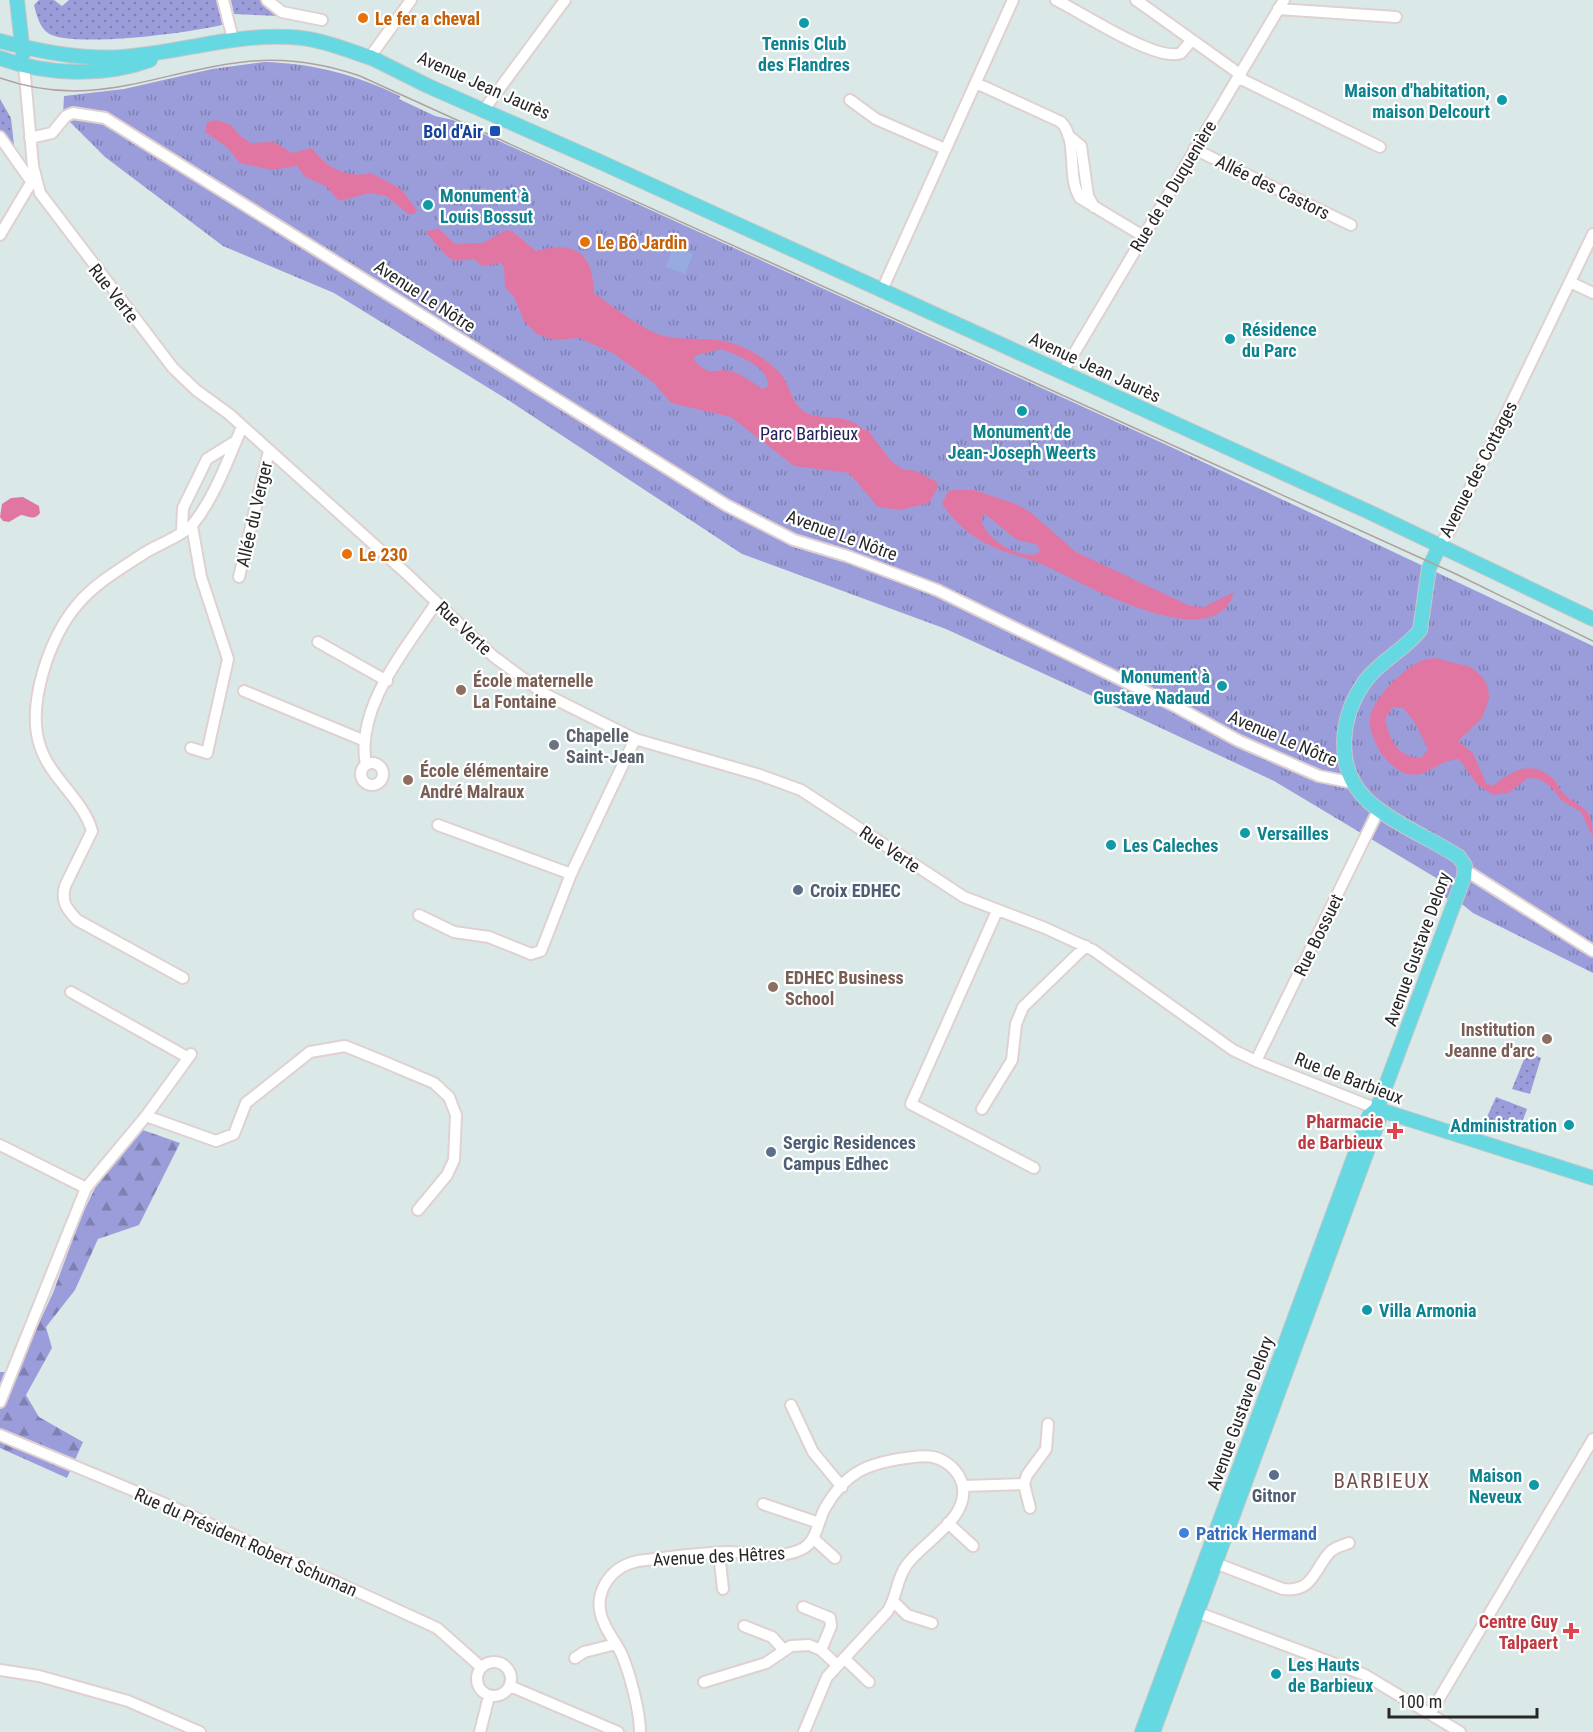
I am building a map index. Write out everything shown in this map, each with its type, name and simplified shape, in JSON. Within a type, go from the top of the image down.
[{"type":"main road","points":[[17,0],[24,65]]},
{"type":"main road","name":"Avenue Jean Jaurès","points":[[0,41],[106,57],[180,49],[233,39],[299,38],[332,44],[417,73],[485,108],[547,132],[580,153],[1064,372],[1440,545],[1593,619]]},
{"type":"main road","name":"Avenue Jean Jaurès","points":[[0,58],[24,65],[102,70],[140,64],[180,49]]},
{"type":"main road","points":[[1353,783],[1343,746],[1350,710],[1372,673],[1420,630],[1428,573],[1440,545]]},
{"type":"main road","name":"Avenue Le Nôtre","points":[[1353,783],[1365,798],[1379,809],[1457,856],[1465,870]]},
{"type":"main road","name":"Avenue Gustave Delory","points":[[1153,1732],[1193,1610],[1369,1116],[1377,1109],[1463,881],[1465,870]]},
{"type":"main road","name":"Avenue Gustave Delory","points":[[1142,1732],[1215,1563],[1379,1119],[1377,1109]]},
{"type":"main road","name":"Rue de Barbieux","points":[[1377,1109],[1593,1178]]},
{"type":"street","points":[[223,0],[233,39]]},
{"type":"street","points":[[370,57],[411,0]]},
{"type":"street","points":[[485,108],[565,0]]},
{"type":"street","points":[[882,290],[1013,0]]},
{"type":"street","points":[[1056,0],[1120,36],[1164,54],[1181,53],[1191,41]]},
{"type":"street","points":[[1136,0],[1240,77],[1380,147]]},
{"type":"street","points":[[271,2],[282,12],[322,20]]},
{"type":"street","points":[[1281,5],[1396,17]]},
{"type":"street","name":"Rue de la Duquenière","points":[[1064,372],[1281,5]]},
{"type":"street","name":"Rue Verte","points":[[24,65],[33,179],[47,204],[173,368],[269,451],[493,656],[529,684],[578,712],[635,739],[752,773],[801,790],[955,892],[997,911],[1045,927],[1086,946],[1115,965]]},
{"type":"street","points":[[976,83],[1061,122],[1068,135],[1077,195],[1143,236]]},
{"type":"street","points":[[850,100],[876,119],[945,149]]},
{"type":"street","name":"Avenue Le Nôtre","points":[[30,138],[52,133],[66,116],[72,113],[105,118],[545,395],[726,505],[794,540],[847,556],[937,590],[1286,762],[1319,776],[1353,783]]},
{"type":"street","points":[[0,137],[33,179],[0,235]]},
{"type":"street","name":"Allée des Castors","points":[[1194,150],[1351,225]]},
{"type":"street","name":"Avenue des Cottages","points":[[1440,545],[1593,234]]},
{"type":"street","points":[[1570,282],[1593,293]]},
{"type":"street","points":[[183,978],[77,920],[64,906],[65,886],[88,845],[92,831],[89,819],[61,786],[39,746],[35,714],[40,682],[60,629],[77,604],[99,584],[187,529],[242,427]]},
{"type":"street","points":[[191,748],[207,753],[228,659],[201,577],[183,508],[207,459],[236,441]]},
{"type":"street","name":"Allée du Verger","points":[[239,577],[269,451]]},
{"type":"street","points":[[366,765],[364,741],[372,711],[387,681],[436,603]]},
{"type":"street","points":[[318,642],[387,681]]},
{"type":"street","points":[[244,691],[364,741]]},
{"type":"street","points":[[419,915],[454,932],[489,937],[531,954],[541,951],[572,874],[635,739]]},
{"type":"street","name":"Rue Bossuet","points":[[1256,1061],[1379,809]]},
{"type":"street","points":[[438,825],[572,874]]},
{"type":"street","name":"Avenue Le Nôtre","points":[[1465,870],[1593,951]]},
{"type":"street","points":[[997,911],[911,1104],[1034,1168]]},
{"type":"street","points":[[982,1109],[996,1090],[1012,1060],[1016,1024],[1023,1007],[1086,946]]},
{"type":"street","name":"Rue de Barbieux","points":[[1115,965],[1206,1032],[1256,1061],[1377,1109]]},
{"type":"street","points":[[0,1402],[86,1188],[146,1116],[189,1055],[71,992]]},
{"type":"street","points":[[146,1116],[216,1142],[234,1134],[246,1103],[310,1052],[345,1046],[434,1083],[449,1097],[456,1114],[457,1138],[454,1160],[447,1175],[418,1210]]},
{"type":"street","points":[[0,1145],[86,1188]]},
{"type":"street","points":[[791,1405],[813,1452],[842,1488]]},
{"type":"street","points":[[1030,1508],[1024,1484],[1027,1475],[1046,1449],[1048,1424]]},
{"type":"street","name":"Rue du Président Robert Schuman","points":[[0,1435],[168,1505],[437,1628],[481,1667]]},
{"type":"street","points":[[1430,1714],[1593,1439]]},
{"type":"street","points":[[805,1732],[819,1691],[840,1661],[894,1602],[905,1566],[948,1523],[960,1505],[963,1486],[957,1473],[947,1463],[934,1457],[924,1456],[874,1463],[861,1469],[828,1504],[814,1539],[835,1558]]},
{"type":"street","points":[[963,1486],[1024,1484]]},
{"type":"street","points":[[763,1504],[819,1523]]},
{"type":"street","points":[[948,1523],[973,1546]]},
{"type":"street","name":"Avenue des Hêtres","points":[[640,1732],[624,1663],[603,1622],[599,1602],[602,1590],[613,1572],[624,1564],[638,1561],[719,1553],[780,1555],[805,1548],[814,1539]]},
{"type":"street","points":[[1215,1563],[1283,1589],[1294,1590],[1312,1581],[1333,1550],[1349,1543]]},
{"type":"street","points":[[719,1553],[723,1589]]},
{"type":"street","points":[[894,1602],[907,1615],[932,1623]]},
{"type":"street","points":[[803,1607],[830,1618],[831,1626],[821,1650]]},
{"type":"street","points":[[1193,1610],[1359,1672],[1460,1732]]},
{"type":"street","points":[[744,1626],[772,1637],[783,1649]]},
{"type":"street","points":[[575,1658],[584,1652],[616,1644]]},
{"type":"street","points":[[704,1682],[766,1663],[783,1649],[800,1645],[821,1650],[869,1682]]},
{"type":"street","points":[[493,1662],[503,1665],[511,1676],[510,1686],[501,1694],[489,1696],[477,1684],[477,1676],[481,1667],[493,1662]]},
{"type":"street","points":[[0,1670],[39,1676],[128,1701],[200,1732]]},
{"type":"street","points":[[510,1686],[618,1732]]},
{"type":"street","points":[[480,1732],[489,1696]]},
{"type":"green space","points":[[39,0],[54,0],[62,6],[69,0],[219,0],[226,24],[134,38],[61,38],[45,31],[34,5]]},
{"type":"green space","points":[[231,0],[260,0],[279,16],[234,14]]},
{"type":"green space","name":"Parc Barbieux","points":[[264,62],[299,65],[351,76],[400,96],[399,99],[435,116],[453,120],[1169,446],[1593,646],[1593,973],[1473,913],[1463,905],[1439,895],[1443,882],[1274,781],[946,629],[742,554],[508,400],[334,293],[223,246],[105,157],[63,115],[64,96],[124,89],[212,69]]},
{"type":"green space","points":[[0,99],[11,118],[15,154],[0,132]]},
{"type":"green space","points":[[1527,1052],[1541,1058],[1530,1094],[1512,1089]]},
{"type":"green space","points":[[1496,1097],[1527,1109],[1519,1131],[1491,1123],[1487,1117]]},
{"type":"green space","points":[[140,1129],[180,1143],[139,1225],[98,1239],[75,1290],[46,1327],[52,1348],[26,1395],[39,1417],[83,1442],[67,1478],[0,1448],[0,1372],[16,1372],[53,1293],[81,1217],[100,1178]]},
{"type":"shaded area","points":[[217,120],[231,125],[239,135],[251,143],[274,142],[292,153],[312,148],[323,161],[337,170],[353,174],[371,173],[401,189],[417,210],[414,214],[408,214],[386,196],[369,193],[339,201],[327,187],[304,176],[297,166],[272,170],[240,163],[227,147],[205,132],[207,122]]},
{"type":"shaded area","points":[[438,228],[455,244],[483,243],[506,230],[512,231],[536,251],[561,247],[579,252],[590,268],[594,293],[628,317],[664,336],[721,340],[756,354],[781,374],[795,401],[805,412],[849,421],[864,430],[867,429],[891,461],[902,469],[916,471],[937,482],[938,487],[929,503],[900,510],[878,507],[849,473],[794,466],[731,417],[671,403],[654,383],[613,353],[579,338],[554,340],[537,334],[524,321],[514,297],[505,287],[504,267],[501,263],[482,266],[474,259],[455,261],[448,257],[425,232]],"holes":[[[722,349],[758,367],[767,379],[768,386],[763,389],[733,372],[709,371],[693,359],[697,355]]]},
{"type":"shaded area","points":[[674,246],[693,254],[685,274],[666,267]]},
{"type":"shaded area","points":[[974,490],[1016,504],[1030,512],[1076,552],[1190,606],[1204,607],[1234,592],[1222,611],[1202,619],[1175,618],[1146,611],[1046,566],[995,548],[978,539],[958,523],[942,504],[948,491]],"holes":[[[985,514],[1017,540],[1036,544],[1040,550],[1037,554],[1029,555],[1011,550],[988,533],[981,518]]]},
{"type":"shaded area","points":[[23,497],[39,506],[40,513],[33,517],[21,515],[9,522],[3,521],[0,517],[2,504],[11,498]]},
{"type":"shaded area","points":[[1435,658],[1471,667],[1483,678],[1488,687],[1489,699],[1482,718],[1458,741],[1473,753],[1486,783],[1492,786],[1513,773],[1527,768],[1542,771],[1552,778],[1564,794],[1586,810],[1593,827],[1593,837],[1581,812],[1561,800],[1552,788],[1540,779],[1528,778],[1508,793],[1493,795],[1477,784],[1459,759],[1414,775],[1403,772],[1387,761],[1372,735],[1370,719],[1372,711],[1382,694],[1406,670],[1423,660]],"holes":[[[1393,707],[1403,708],[1414,721],[1428,749],[1421,758],[1401,751],[1389,734],[1385,719]]]},
{"type":"tram line","points":[[0,78],[33,87],[65,91],[94,90],[211,67],[273,60],[317,65],[360,76],[1456,574],[1593,641]]},
{"type":"place","name":"Le fer a cheval","points":[[363,18]]},
{"type":"place","name":"Tennis Club des Flandres","points":[[804,23]]},
{"type":"place","name":"Maison d'habitation, maison Delcourt","points":[[1502,100]]},
{"type":"place","name":"Bol d'Air","points":[[495,131]]},
{"type":"place","name":"Monument à Louis Bossut","points":[[428,205]]},
{"type":"place","name":"Le Bô Jardin","points":[[585,242]]},
{"type":"place","name":"Résidence du Parc","points":[[1230,339]]},
{"type":"place","name":"Monument de Jean-Joseph Weerts","points":[[1022,411]]},
{"type":"place","name":"Le 230","points":[[347,554]]},
{"type":"place","name":"Monument à Gustave Nadaud","points":[[1222,686]]},
{"type":"place","name":"École maternelle La Fontaine","points":[[461,690]]},
{"type":"place","name":"Chapelle Saint-Jean","points":[[554,745]]},
{"type":"place","name":"École élémentaire André Malraux","points":[[408,780]]},
{"type":"place","name":"Versailles","points":[[1245,833]]},
{"type":"place","name":"Les Caleches","points":[[1111,845]]},
{"type":"place","name":"Croix EDHEC","points":[[798,890]]},
{"type":"place","name":"EDHEC Business School","points":[[773,987]]},
{"type":"place","name":"Institution Jeanne d'arc","points":[[1547,1039]]},
{"type":"place","name":"Administration","points":[[1569,1125]]},
{"type":"place","name":"Pharmacie de Barbieux","points":[[1395,1131]]},
{"type":"place","name":"Sergic Residences Campus Edhec","points":[[771,1152]]},
{"type":"place","name":"Villa Armonia","points":[[1367,1310]]},
{"type":"place","name":"Gitnor","points":[[1274,1475]]},
{"type":"place","name":"Maison Neveux","points":[[1534,1485]]},
{"type":"place","name":"Patrick Hermand","points":[[1184,1533]]},
{"type":"place","name":"Centre Guy Talpaert","points":[[1571,1631]]},
{"type":"place","name":"Les Hauts de Barbieux","points":[[1276,1674]]},
{"type":"district","name":"BARBIEUX","points":[[1382,1481]]}]
